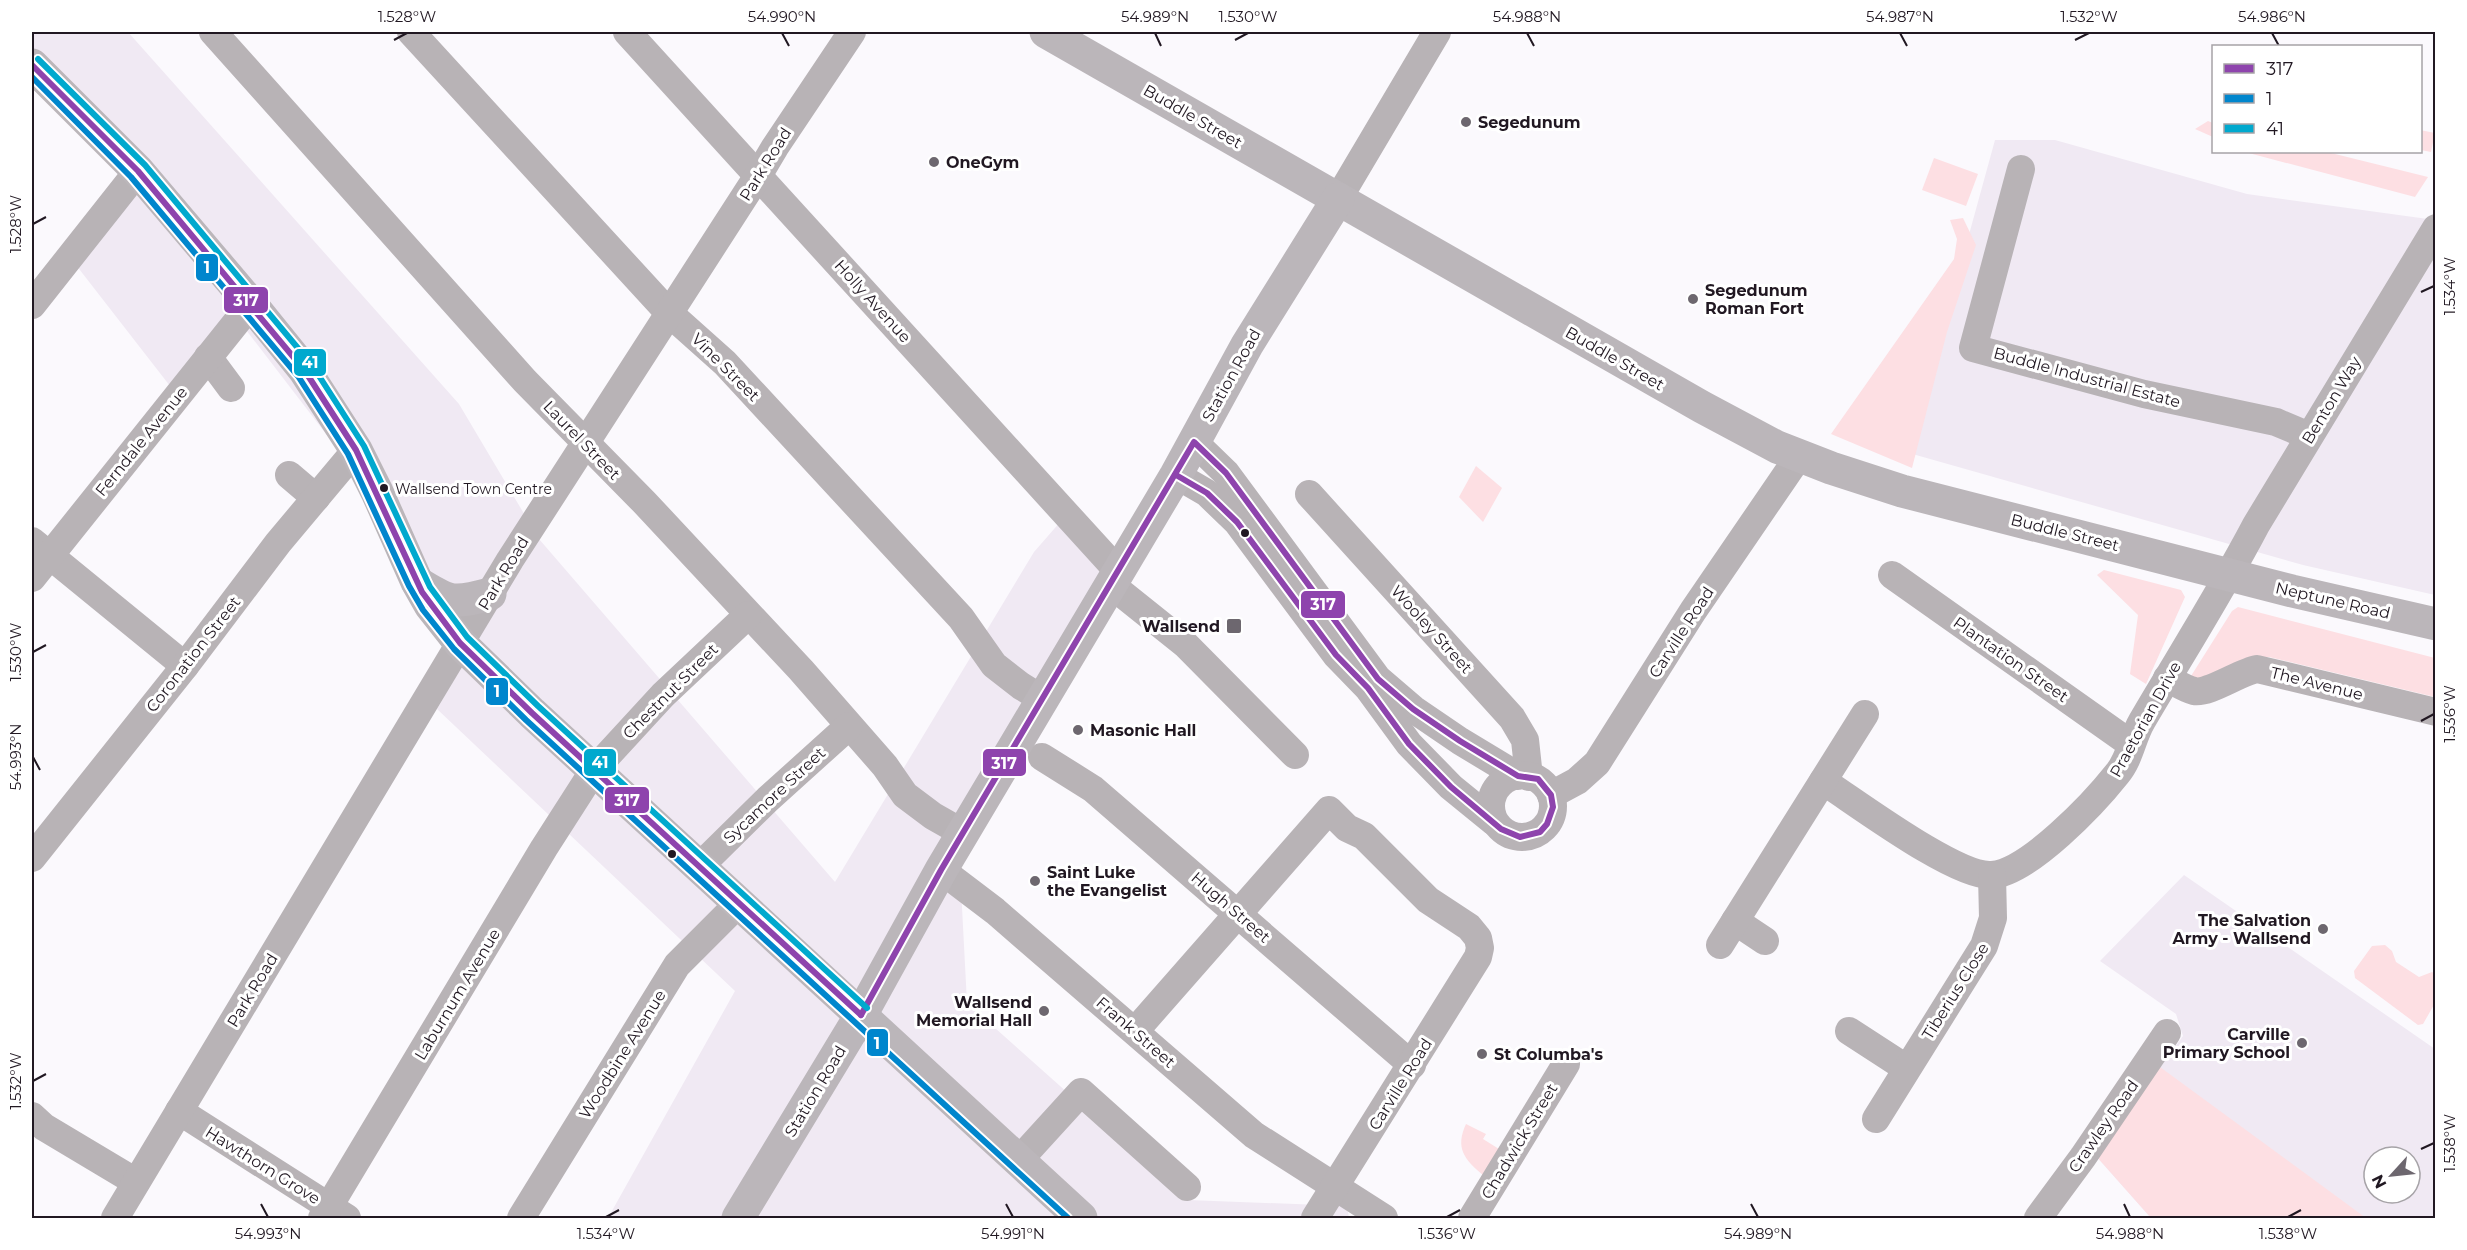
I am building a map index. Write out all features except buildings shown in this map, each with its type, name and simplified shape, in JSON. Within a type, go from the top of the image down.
[{"type":"main road","name":"Buddle Street","points":[[1046,32],[1702,408],[1799,456],[1902,490],[2230,574]]},
{"type":"main road","points":[[32,65],[138,171],[305,371],[356,450],[417,582],[430,605],[460,643],[594,770],[1081,1218]]},
{"type":"main road","name":"Station Road","points":[[738,1218],[861,1015],[941,870],[1176,475],[1247,345],[1338,199]]},
{"type":"main road","name":"Neptune Road","points":[[2230,574],[2436,624]]},
{"type":"main road","points":[[417,582],[438,596],[456,602],[490,594]]},
{"type":"street","name":"Laurel Street","points":[[213,32],[525,381],[644,502],[849,726],[885,766],[905,795],[933,816],[963,834]]},
{"type":"street","name":"Vine Street","points":[[411,32],[669,314],[725,363],[961,618],[994,665],[1042,699]]},
{"type":"street","name":"Holly Avenue","points":[[627,32],[759,174],[1114,578],[1185,644],[1295,755]]},
{"type":"street","name":"Park Road","points":[[115,1218],[490,594],[759,174],[774,147],[852,32]]},
{"type":"street","name":"Station Road","points":[[1338,199],[1437,32]]},
{"type":"street","name":"Buddle Industrial Estate","points":[[2021,169],[1973,348],[2144,394],[2276,422],[2309,436]]},
{"type":"street","points":[[32,304],[138,171]]},
{"type":"street","name":"Benton Way","points":[[2230,574],[2256,525],[2436,228]]},
{"type":"street","name":"Ferndale Avenue","points":[[32,578],[41,548],[208,357],[251,304]]},
{"type":"street","points":[[208,357],[231,388]]},
{"type":"street","points":[[1176,475],[1207,494],[1237,522],[1336,655],[1368,688],[1409,744],[1451,787],[1510,835],[1530,836],[1539,832],[1547,824],[1552,816],[1551,795],[1538,779],[1524,776],[1460,741],[1413,709],[1378,679],[1226,472],[1194,442]]},
{"type":"street","name":"Coronation Street","points":[[32,858],[185,666],[278,543],[356,450]]},
{"type":"street","name":"Carville Road","points":[[1551,795],[1577,781],[1597,763],[1693,611],[1799,456]]},
{"type":"street","points":[[289,475],[316,498]]},
{"type":"street","name":"Wooley Street","points":[[1309,494],[1512,718],[1525,740],[1524,776]]},
{"type":"street","points":[[41,548],[185,666]]},
{"type":"street","name":"Praetorian Drive","points":[[1992,875],[2017,867],[2044,848],[2118,773],[2126,761],[2138,727],[2230,574]]},
{"type":"street","name":"Plantation Street","points":[[1892,575],[2131,744]]},
{"type":"street","name":"Chestnut Street","points":[[594,770],[663,695],[748,615]]},
{"type":"street","name":"The Avenue","points":[[2167,678],[2194,691],[2205,690],[2245,671],[2257,669],[2436,712]]},
{"type":"street","points":[[1764,941],[1727,933],[1865,714]]},
{"type":"street","name":"Sycamore Street","points":[[700,866],[768,799],[849,726]]},
{"type":"street","name":"Hugh Street","points":[[1042,757],[1093,789],[1412,1065]]},
{"type":"street","name":"Laburnum Avenue","points":[[333,1215],[534,866],[594,770]]},
{"type":"street","points":[[1494,822],[1491,811],[1494,794],[1502,784],[1524,776]]},
{"type":"street","points":[[1823,781],[1947,861],[1966,871],[1992,875]]},
{"type":"street","name":"Carville Road","points":[[1239,913],[1329,810],[1347,828],[1364,836],[1428,900],[1469,927],[1478,938],[1480,948],[1478,957],[1315,1218]]},
{"type":"street","name":"Frank Street","points":[[941,870],[995,910],[1254,1135],[1384,1218]]},
{"type":"street","name":"Tiberius Close","points":[[1876,1119],[1987,940],[1993,918],[1992,875]]},
{"type":"street","name":"Woodbine Avenue","points":[[521,1218],[677,965],[740,902]]},
{"type":"street","points":[[1135,1031],[1239,913]]},
{"type":"street","points":[[1850,1031],[1906,1068]]},
{"type":"street","name":"Crawley Road","points":[[2045,1215],[2168,1033]]},
{"type":"street","name":"Chadwick Street","points":[[1472,1218],[1566,1064]]},
{"type":"street","points":[[1019,1160],[1081,1092],[1187,1186]]},
{"type":"street","name":"Hawthorn Grove","points":[[179,1111],[333,1215]]},
{"type":"street","points":[[32,1116],[44,1127],[136,1182]]},
{"type":"shaded area","points":[[32,32],[128,32],[459,404],[539,539],[835,882],[1034,552],[1061,521],[1105,569],[960,869],[967,1003],[1188,1200],[1347,1206],[1349,1218],[608,1218],[735,991],[437,709],[462,666],[356,473],[233,313],[170,386],[76,265],[135,186],[32,82]]},
{"type":"shaded area","points":[[2208,121],[2212,123],[2212,137],[2195,129]]},
{"type":"shaded area","points":[[2422,130],[2435,133],[2431,152],[2422,150]]},
{"type":"shaded area","points":[[1995,140],[2055,140],[2247,194],[2435,220],[2435,595],[2303,565],[1909,453]]},
{"type":"shaded area","points":[[2249,153],[2331,153],[2428,177],[2415,197]]},
{"type":"shaded area","points":[[1934,158],[1978,174],[1966,206],[1922,190]]},
{"type":"shaded area","points":[[1963,218],[1976,245],[1947,332],[1912,468],[1831,434],[1954,259],[1957,239],[1950,220]]},
{"type":"shaded area","points":[[1476,466],[1502,488],[1483,522],[1459,497]]},
{"type":"shaded area","points":[[2104,570],[2181,590],[2185,597],[2146,684],[2130,674],[2138,615],[2097,575]]},
{"type":"shaded area","points":[[2238,607],[2435,658],[2435,697],[2269,657],[2241,661],[2198,680],[2191,676],[2232,611]]},
{"type":"shaded area","name":"Carville Primary School","points":[[2184,875],[2435,1049],[2434,1218],[2151,1218],[2096,1156],[2183,1036],[2176,1014],[2100,961]]},
{"type":"shaded area","points":[[2385,945],[2392,951],[2396,962],[2419,977],[2432,972],[2435,974],[2435,1003],[2423,1024],[2418,1025],[2355,978],[2354,971],[2372,946]]},
{"type":"shaded area","points":[[2160,1067],[2366,1218],[2151,1218],[2096,1156]]},
{"type":"shaded area","points":[[1466,1124],[1486,1134],[1483,1139],[1499,1149],[1483,1175],[1471,1164],[1463,1152],[1461,1140]]},
{"type":"transit line","name":"41","points":[[38,59],[145,165],[312,365],[364,446],[430,587],[467,637],[538,706],[867,1008]]},
{"type":"transit line","name":"317","points":[[32,65],[138,171],[305,371],[356,450],[422,592],[460,643],[532,713],[861,1015]]},
{"type":"transit line","name":"1","points":[[32,77],[131,177],[298,376],[348,454],[409,586],[423,610],[454,649],[526,720],[1068,1218]]},
{"type":"transit line","name":"317","points":[[861,1015],[941,870],[1194,442],[1226,473],[1378,679],[1413,709],[1460,741],[1518,776],[1538,779],[1551,795],[1553,807],[1547,824],[1540,832],[1520,837],[1501,829],[1451,787],[1409,744],[1368,688],[1336,655],[1237,522],[1207,493],[1176,475]]},
{"type":"place","name":"Segedunum","points":[[1466,122]]},
{"type":"place","name":"OneGym","points":[[934,162]]},
{"type":"place","name":"Segedunum Roman Fort","points":[[1693,299]]},
{"type":"place","name":"Wallsend Town Centre","points":[[384,488]]},
{"type":"place","name":"Wallsend","points":[[1234,626]]},
{"type":"place","name":"Masonic Hall","points":[[1078,730]]},
{"type":"place","name":"Saint Luke the Evangelist","points":[[1035,881]]},
{"type":"place","name":"The Salvation Army - Wallsend","points":[[2323,929]]},
{"type":"place","name":"Wallsend Memorial Hall","points":[[1044,1011]]},
{"type":"place","name":"Carville Primary School","points":[[2302,1043]]},
{"type":"place","name":"St Columba's","points":[[1482,1054]]}]
